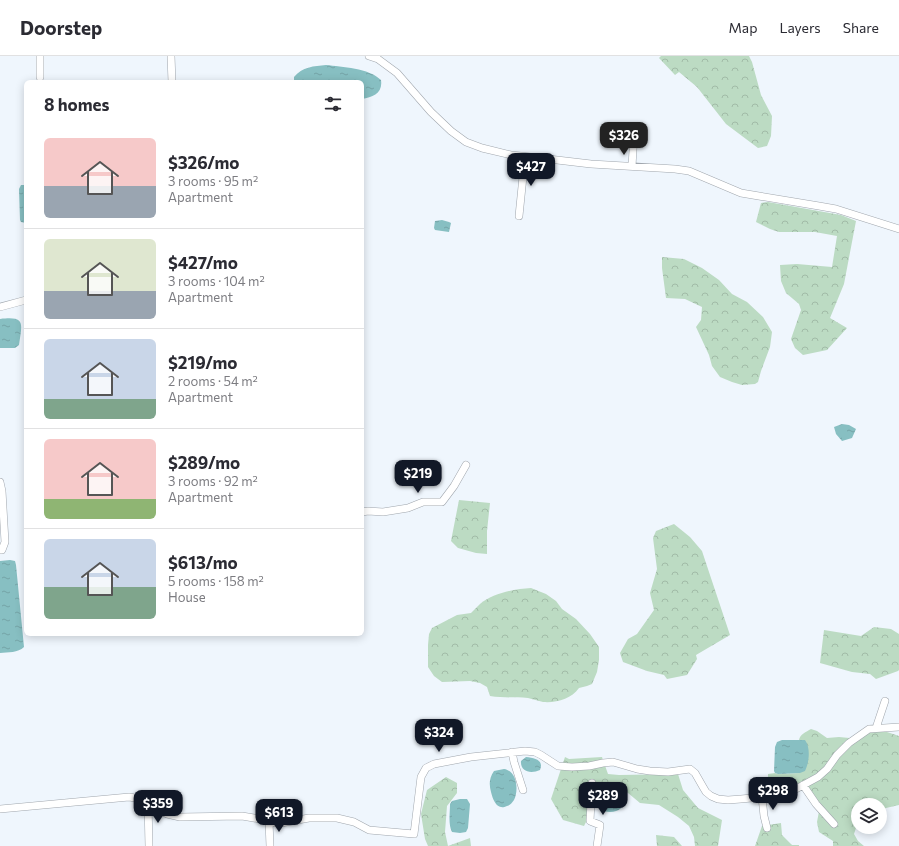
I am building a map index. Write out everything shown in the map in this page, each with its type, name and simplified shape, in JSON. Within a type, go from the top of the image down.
[{"type":"street","points":[[40,56],[40,77]]},
{"type":"street","points":[[171,56],[172,80]]},
{"type":"street","points":[[370,56],[398,73],[431,112],[450,131],[466,142],[482,148],[496,152],[591,164],[689,171],[741,193],[836,209],[899,229]]},
{"type":"street","points":[[632,166],[634,134]]},
{"type":"street","points":[[520,216],[525,156]]},
{"type":"street","points":[[0,307],[24,301]]},
{"type":"street","points":[[364,512],[383,512],[408,508],[423,502],[442,502],[454,486],[466,465]]},
{"type":"street","points":[[0,482],[2,491],[5,542],[2,550],[0,550]]},
{"type":"street","points":[[876,728],[885,701]]},
{"type":"street","points":[[0,809],[117,798],[138,798],[172,816],[246,816],[281,823],[309,818],[337,818],[354,822],[369,830],[414,834],[421,777],[426,768],[434,764],[471,757],[526,750],[541,755],[558,766],[589,766],[614,762],[637,769],[650,771],[668,772],[690,769],[695,773],[706,792],[718,799],[728,800],[762,797],[796,789],[818,777],[827,769],[837,755],[849,743],[869,729],[899,727]]},
{"type":"street","points":[[512,752],[523,790]]},
{"type":"street","points":[[592,783],[590,821],[600,825],[597,846]]},
{"type":"street","points":[[803,785],[816,804],[834,824]]},
{"type":"street","points":[[762,797],[767,828]]},
{"type":"street","points":[[148,802],[149,846]]},
{"type":"street","points":[[269,821],[270,846]]},
{"type":"green space","points":[[661,56],[749,56],[761,95],[772,116],[771,136],[767,146],[758,148],[726,124],[697,87],[679,72],[675,75],[659,58]]},
{"type":"green space","points":[[768,202],[841,215],[856,221],[844,284],[830,318],[847,328],[827,350],[803,355],[795,348],[791,339],[801,310],[799,304],[786,293],[781,281],[780,265],[797,264],[832,267],[837,236],[815,232],[779,232],[770,229],[756,222],[761,203]]},
{"type":"green space","points":[[662,257],[684,259],[702,268],[719,280],[732,294],[747,302],[763,317],[772,332],[770,347],[758,382],[755,384],[742,385],[720,377],[712,366],[709,355],[696,327],[701,320],[702,307],[685,299],[666,298]]},
{"type":"green space","points":[[459,500],[490,503],[487,531],[487,554],[476,553],[458,548],[451,541]]},
{"type":"green space","points":[[674,524],[690,537],[702,551],[730,635],[696,655],[697,659],[687,675],[667,679],[664,675],[647,671],[623,662],[620,653],[628,639],[637,634],[654,610],[650,593],[657,569],[653,538],[656,531]]},
{"type":"green space","points":[[531,588],[546,594],[556,601],[562,609],[576,619],[590,634],[599,647],[597,672],[592,684],[579,688],[568,698],[563,700],[543,702],[528,698],[490,696],[487,687],[480,683],[470,681],[442,682],[434,676],[428,667],[429,634],[432,628],[457,615],[471,613],[485,600],[498,594],[518,589]]},
{"type":"green space","points":[[874,627],[891,629],[899,634],[898,671],[876,679],[870,674],[852,672],[820,663],[824,630],[861,636]]},
{"type":"green space","points":[[811,729],[827,738],[839,737],[860,739],[870,731],[884,731],[899,736],[899,805],[887,808],[887,798],[851,798],[851,834],[854,834],[858,841],[864,846],[833,846],[833,841],[819,832],[817,822],[820,806],[801,784],[778,791],[763,787],[759,782],[768,781],[768,774],[800,773],[805,740],[799,740],[805,732]]},
{"type":"green space","points":[[565,757],[569,759],[602,757],[608,774],[678,774],[683,790],[698,808],[722,820],[718,846],[695,846],[694,837],[689,826],[678,817],[659,805],[640,803],[628,793],[610,783],[600,783],[592,793],[588,818],[584,826],[563,820],[551,799]]},
{"type":"green space","points":[[446,777],[457,783],[457,793],[447,806],[445,832],[448,846],[428,846],[425,839],[421,814],[427,790]]},
{"type":"green space","points":[[781,823],[782,835],[792,845],[799,846],[755,846],[762,826]]},
{"type":"green space","points":[[656,835],[674,837],[682,846],[657,846]]},
{"type":"green space","points":[[470,838],[471,846],[448,846]]},
{"type":"water","points":[[326,65],[355,69],[370,73],[381,80],[379,91],[373,96],[364,98],[364,80],[294,80],[294,77],[301,71]]},
{"type":"water","points":[[21,185],[24,185],[24,223],[20,220],[19,189]]},
{"type":"water","points":[[442,220],[451,223],[449,232],[435,230],[435,221]]},
{"type":"water","points":[[0,319],[14,319],[18,320],[20,323],[21,331],[19,345],[15,348],[0,348]]},
{"type":"water","points":[[842,424],[849,425],[856,429],[852,438],[842,441],[836,434],[834,427]]},
{"type":"water","points":[[0,561],[15,561],[16,565],[24,647],[16,651],[0,653]]},
{"type":"water","points":[[782,740],[805,740],[808,747],[809,756],[805,771],[800,773],[775,773],[775,747],[777,742]]},
{"type":"water","points":[[526,757],[538,760],[541,764],[540,770],[530,772],[524,770],[521,765],[521,761]]},
{"type":"water","points":[[504,769],[512,773],[514,777],[516,782],[516,796],[512,803],[501,807],[496,804],[493,798],[490,789],[490,782],[494,771]]},
{"type":"water","points":[[610,789],[621,793],[624,797],[624,801],[620,809],[610,812],[602,810],[598,803],[602,794]]},
{"type":"water","points":[[467,799],[470,804],[468,828],[466,832],[460,833],[452,832],[450,826],[450,804],[452,801]]}]
